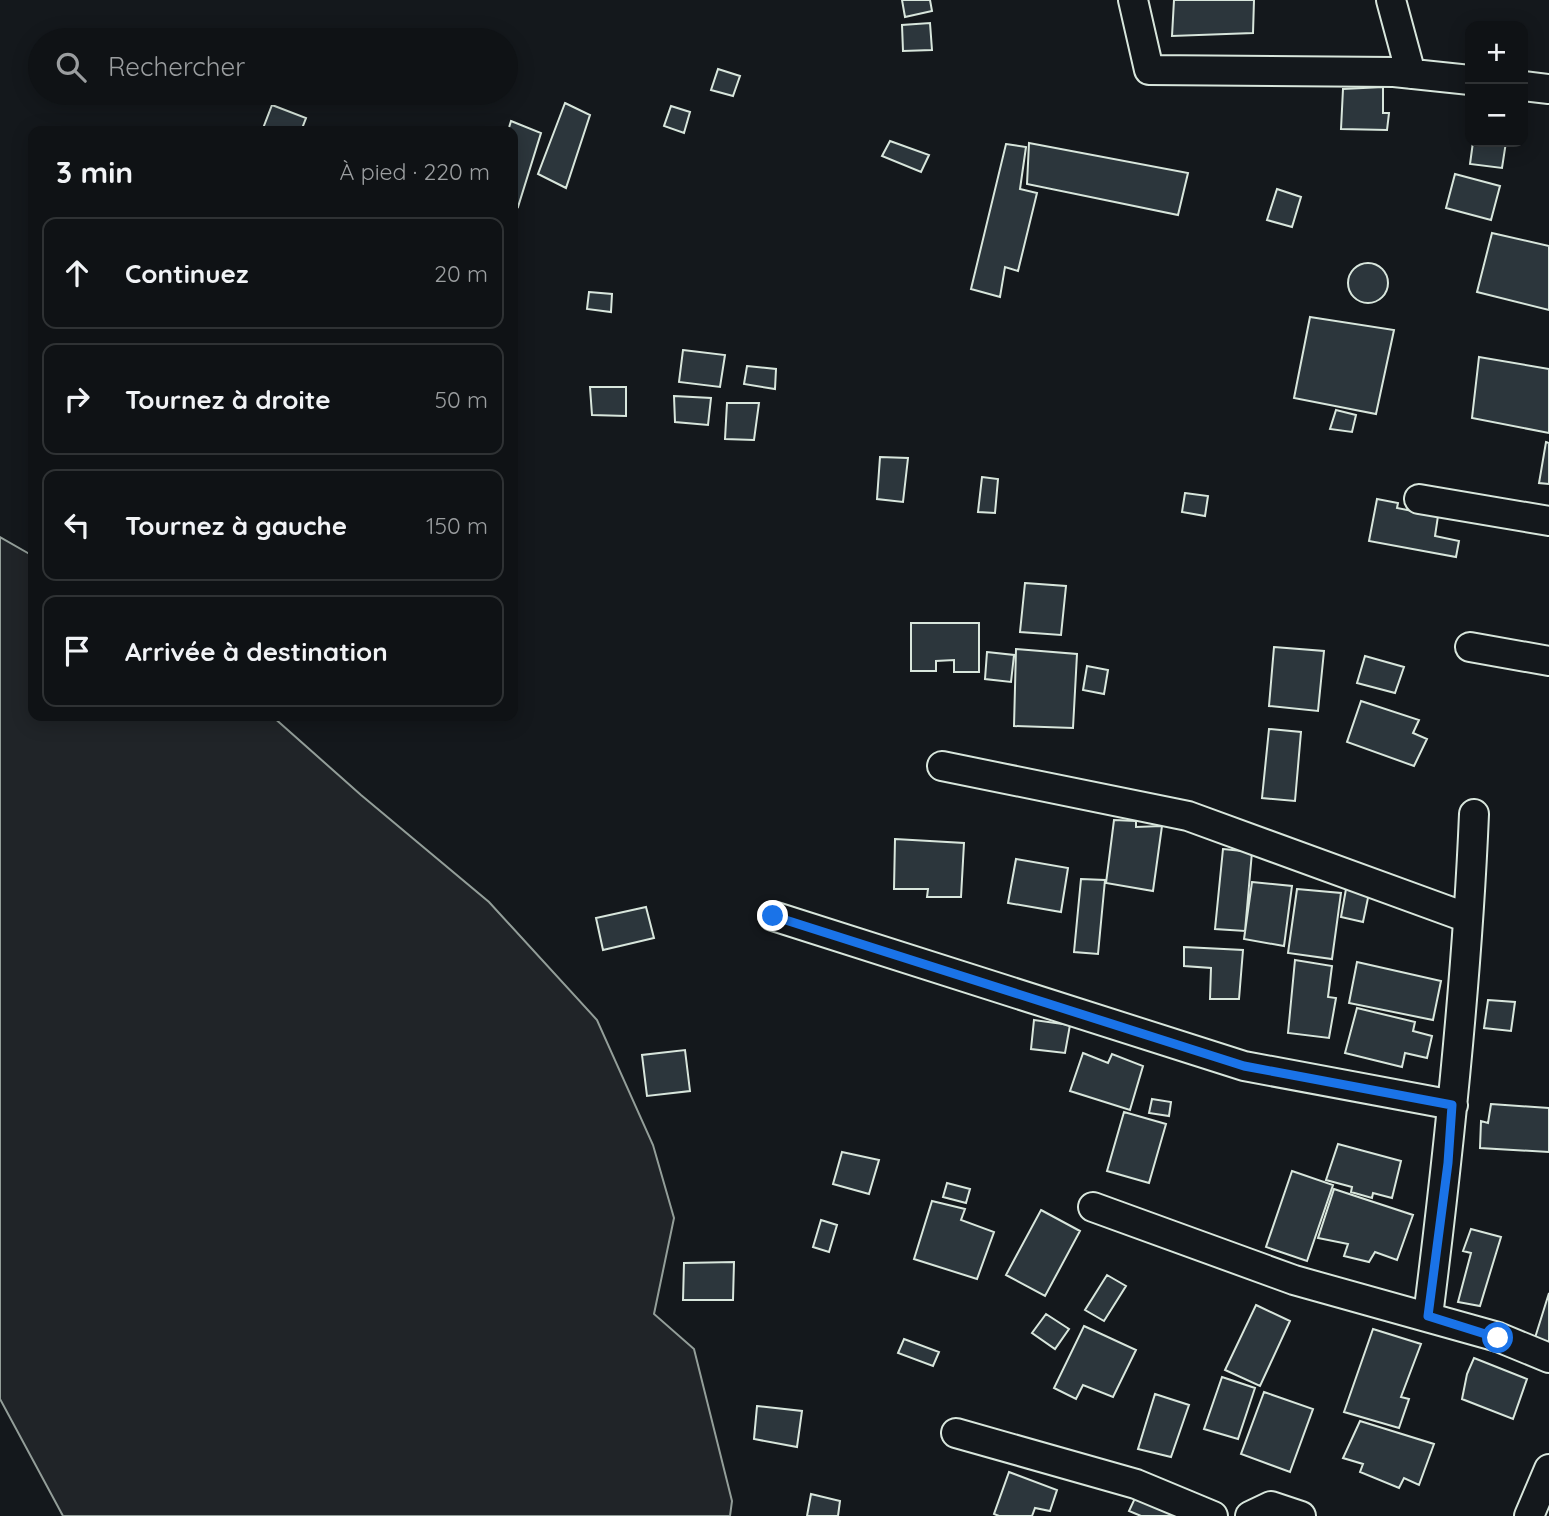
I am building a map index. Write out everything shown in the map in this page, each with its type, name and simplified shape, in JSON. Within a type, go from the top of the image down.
[{"type":"street","points":[[1133,0],[1149,70],[1411,74],[1465,79]]},
{"type":"street","points":[[1391,0],[1411,74]]},
{"type":"street","points":[[1528,87],[1549,89]]},
{"type":"street","points":[[1419,499],[1549,521]]},
{"type":"street","points":[[1470,647],[1549,661]]},
{"type":"street","points":[[942,766],[1188,816],[1468,918]]},
{"type":"street","points":[[1428,1316],[1448,1163],[1474,814]]},
{"type":"street","points":[[773,916],[1244,1066],[1452,1105]]},
{"type":"street","points":[[1093,1207],[1294,1280],[1428,1316],[1498,1338],[1549,1359]]},
{"type":"street","points":[[956,1433],[1136,1484],[1213,1516]]},
{"type":"street","points":[[1529,1516],[1549,1469]]},
{"type":"street","points":[[1250,1516],[1271,1506],[1301,1516]]},
{"type":"shaded area","points":[[0,537],[28,553],[28,721],[278,721],[489,902],[597,1020],[653,1145],[674,1218],[654,1314],[694,1349],[732,1501],[730,1516],[63,1516],[0,1399]]},
{"type":"building","points":[[902,0],[930,0],[932,11],[905,17]]},
{"type":"building","points":[[1174,0],[1254,0],[1253,33],[1172,36]]},
{"type":"building","points":[[930,23],[932,50],[903,51],[902,25]]},
{"type":"building","points":[[718,69],[740,76],[733,96],[711,90]]},
{"type":"building","points":[[1383,87],[1383,113],[1389,113],[1387,130],[1341,129],[1343,89]]},
{"type":"building","points":[[565,103],[590,115],[566,188],[538,174]]},
{"type":"building","points":[[272,105],[306,118],[303,126],[264,126]]},
{"type":"building","points":[[671,106],[690,112],[684,133],[664,126]]},
{"type":"building","points":[[511,121],[541,133],[518,207],[518,126],[510,126]]},
{"type":"building","points":[[890,141],[929,155],[921,172],[882,156]]},
{"type":"building","points":[[1029,143],[1188,173],[1178,215],[1027,184]]},
{"type":"building","points":[[1006,144],[1026,147],[1020,189],[1037,193],[1018,271],[1005,267],[1000,297],[971,289]]},
{"type":"building","points":[[1472,147],[1505,147],[1502,168],[1470,164]]},
{"type":"building","points":[[1455,174],[1500,186],[1491,220],[1446,208]]},
{"type":"building","points":[[1277,189],[1301,197],[1292,227],[1267,220]]},
{"type":"building","points":[[1492,233],[1549,246],[1549,310],[1477,292]]},
{"type":"building","points":[[1368,263],[1382,269],[1388,283],[1382,297],[1368,303],[1354,297],[1348,283],[1354,269]]},
{"type":"building","points":[[589,292],[612,294],[611,312],[587,309]]},
{"type":"building","points":[[1310,317],[1394,330],[1376,414],[1294,398]]},
{"type":"building","points":[[683,350],[725,355],[720,387],[679,382]]},
{"type":"building","points":[[1479,357],[1549,369],[1549,433],[1472,418]]},
{"type":"building","points":[[747,366],[776,369],[775,389],[744,384]]},
{"type":"building","points":[[590,387],[626,387],[626,416],[592,415]]},
{"type":"building","points":[[674,396],[711,398],[708,425],[675,422]]},
{"type":"building","points":[[727,403],[759,403],[754,440],[725,439]]},
{"type":"building","points":[[1336,410],[1356,415],[1352,432],[1330,429]]},
{"type":"building","points":[[1546,442],[1549,443],[1549,484],[1539,483]]},
{"type":"building","points":[[880,457],[908,458],[903,502],[877,499]]},
{"type":"building","points":[[982,477],[998,479],[995,513],[978,512]]},
{"type":"building","points":[[1185,493],[1208,496],[1205,516],[1182,512]]},
{"type":"building","points":[[1377,499],[1398,503],[1397,508],[1438,516],[1435,536],[1459,541],[1456,557],[1369,541]]},
{"type":"building","points":[[1025,583],[1066,586],[1061,635],[1020,632]]},
{"type":"building","points":[[911,623],[979,623],[979,672],[954,672],[954,660],[936,661],[936,671],[911,671]]},
{"type":"building","points":[[1274,647],[1324,651],[1318,711],[1269,706]]},
{"type":"building","points":[[1016,649],[1077,654],[1073,728],[1014,726]]},
{"type":"building","points":[[987,652],[1014,655],[1011,682],[985,679]]},
{"type":"building","points":[[1365,656],[1404,667],[1395,693],[1357,683]]},
{"type":"building","points":[[1087,666],[1108,670],[1104,694],[1083,690]]},
{"type":"building","points":[[1361,701],[1419,720],[1413,733],[1427,739],[1414,766],[1347,742]]},
{"type":"building","points":[[1269,729],[1301,732],[1295,801],[1262,798]]},
{"type":"building","points":[[1114,820],[1136,821],[1136,827],[1162,826],[1153,891],[1106,883]]},
{"type":"building","points":[[895,839],[964,843],[961,897],[927,897],[928,889],[894,889]]},
{"type":"building","points":[[1223,849],[1252,852],[1245,931],[1215,929]]},
{"type":"building","points":[[1016,859],[1068,868],[1061,912],[1008,903]]},
{"type":"building","points":[[1081,879],[1105,880],[1098,954],[1074,952]]},
{"type":"building","points":[[1252,882],[1292,886],[1284,946],[1244,939]]},
{"type":"building","points":[[1297,889],[1341,893],[1332,959],[1288,953]]},
{"type":"building","points":[[1346,889],[1369,893],[1363,922],[1341,917]]},
{"type":"building","points":[[646,907],[654,938],[603,950],[596,918]]},
{"type":"building","points":[[1184,947],[1243,950],[1239,999],[1210,999],[1211,968],[1184,966]]},
{"type":"building","points":[[1295,960],[1332,966],[1328,997],[1336,998],[1329,1038],[1288,1033]]},
{"type":"building","points":[[1357,962],[1441,981],[1433,1020],[1349,1003]]},
{"type":"building","points":[[1488,1000],[1515,1002],[1511,1031],[1484,1028]]},
{"type":"building","points":[[1357,1008],[1415,1022],[1413,1031],[1432,1036],[1427,1058],[1405,1053],[1402,1067],[1345,1053]]},
{"type":"building","points":[[1034,1020],[1070,1025],[1065,1053],[1031,1049]]},
{"type":"building","points":[[685,1050],[690,1091],[647,1096],[642,1055]]},
{"type":"building","points":[[1083,1053],[1108,1063],[1112,1054],[1143,1066],[1130,1110],[1070,1091]]},
{"type":"building","points":[[1152,1099],[1171,1102],[1169,1116],[1149,1113]]},
{"type":"building","points":[[1491,1104],[1549,1108],[1549,1152],[1480,1148],[1481,1121],[1488,1123]]},
{"type":"building","points":[[1124,1112],[1166,1124],[1149,1183],[1107,1171]]},
{"type":"building","points":[[1338,1144],[1401,1161],[1392,1198],[1373,1193],[1372,1198],[1351,1192],[1352,1187],[1326,1180]]},
{"type":"building","points":[[842,1152],[879,1160],[869,1194],[833,1184]]},
{"type":"building","points":[[1292,1171],[1333,1185],[1307,1261],[1266,1247]]},
{"type":"building","points":[[947,1183],[970,1189],[966,1203],[943,1197]]},
{"type":"building","points":[[1334,1189],[1413,1215],[1397,1260],[1375,1252],[1369,1262],[1344,1256],[1348,1244],[1318,1238]]},
{"type":"building","points":[[932,1201],[965,1209],[961,1220],[994,1232],[977,1279],[914,1259]]},
{"type":"building","points":[[1041,1210],[1080,1231],[1045,1296],[1006,1275]]},
{"type":"building","points":[[821,1220],[837,1225],[829,1252],[813,1247]]},
{"type":"building","points":[[1471,1229],[1501,1237],[1480,1306],[1458,1302],[1471,1253],[1463,1251]]},
{"type":"building","points":[[734,1262],[733,1300],[683,1300],[684,1263]]},
{"type":"building","points":[[1107,1275],[1126,1286],[1104,1321],[1085,1310]]},
{"type":"building","points":[[1549,1293],[1549,1345],[1534,1341]]},
{"type":"building","points":[[1256,1305],[1290,1321],[1260,1386],[1225,1370]]},
{"type":"building","points":[[1046,1314],[1069,1329],[1055,1349],[1032,1333]]},
{"type":"building","points":[[1084,1326],[1136,1350],[1113,1397],[1083,1385],[1076,1399],[1054,1388]]},
{"type":"building","points":[[1373,1329],[1421,1344],[1401,1397],[1409,1399],[1399,1428],[1344,1412]]},
{"type":"building","points":[[904,1339],[939,1352],[933,1366],[898,1353]]},
{"type":"building","points":[[1474,1358],[1527,1379],[1513,1419],[1462,1399],[1467,1374]]},
{"type":"building","points":[[1222,1377],[1255,1388],[1238,1439],[1204,1429]]},
{"type":"building","points":[[1264,1392],[1313,1409],[1290,1472],[1241,1454]]},
{"type":"building","points":[[1155,1394],[1189,1405],[1171,1457],[1138,1449]]},
{"type":"building","points":[[757,1406],[802,1411],[797,1447],[754,1439]]},
{"type":"building","points":[[1360,1421],[1434,1444],[1419,1485],[1404,1478],[1399,1488],[1360,1472],[1363,1464],[1343,1458]]},
{"type":"building","points":[[1009,1472],[1057,1490],[1050,1511],[1035,1508],[1032,1516],[994,1514]]},
{"type":"building","points":[[811,1494],[840,1501],[838,1516],[807,1516]]},
{"type":"building","points":[[1136,1496],[1173,1512],[1171,1516],[1141,1516],[1129,1511]]},
{"type":"route","points":[[773,916],[1244,1066],[1452,1105],[1448,1163],[1428,1316],[1498,1338]]}]
